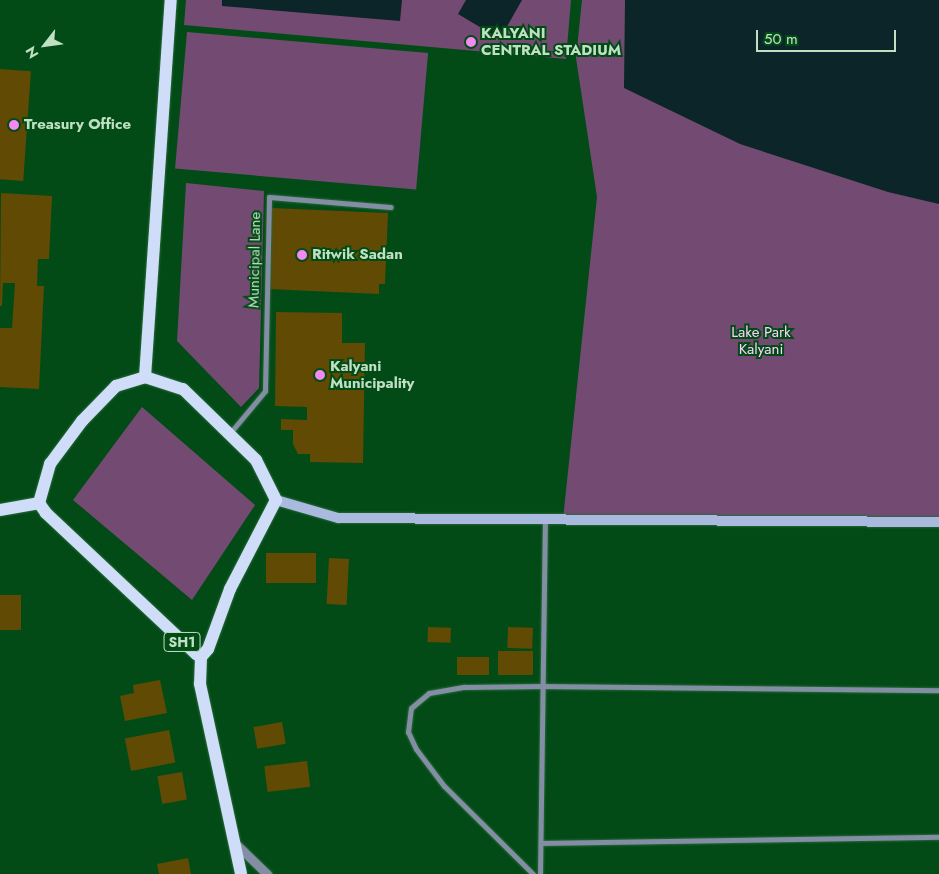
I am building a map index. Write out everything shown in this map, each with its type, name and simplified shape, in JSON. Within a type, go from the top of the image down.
[{"type":"main road","points":[[145,377],[172,0]]},
{"type":"main road","points":[[0,510],[39,503],[50,464],[82,421],[116,386],[145,377],[183,390],[229,433],[256,460],[276,500],[338,518],[939,522]]},
{"type":"main road","name":"SH1","points":[[241,874],[200,684],[201,657],[208,649],[230,589],[276,500]]},
{"type":"main road","name":"SH1","points":[[39,503],[46,513],[201,657]]},
{"type":"street","name":"Municipal Lane","points":[[229,433],[265,391],[269,197],[391,207]]},
{"type":"street","points":[[540,874],[545,519]]},
{"type":"street","points":[[533,874],[430,769],[416,749],[408,732],[411,708],[429,693],[464,687],[543,686],[939,690]]},
{"type":"street","points":[[541,844],[939,837]]},
{"type":"street","points":[[234,842],[267,874]]},
{"type":"green space","name":"KALYANI CENTRAL STADIUM","points":[[186,0],[571,0],[566,59],[184,25]]},
{"type":"green space","name":"Lake Park Kalyani","points":[[582,0],[939,0],[939,522],[563,519],[597,197],[576,58]]},
{"type":"green space","points":[[187,32],[428,53],[416,190],[175,168]]},
{"type":"green space","points":[[186,183],[264,191],[259,388],[241,407],[177,341]]},
{"type":"green space","points":[[142,407],[255,505],[192,600],[73,500]]},
{"type":"water","points":[[222,0],[402,0],[400,21],[222,6]]},
{"type":"water","points":[[466,0],[522,0],[500,39],[458,14]]},
{"type":"water","points":[[625,0],[939,0],[939,204],[888,192],[740,144],[624,88]]},
{"type":"building","name":"Treasury Office","points":[[0,69],[31,71],[23,181],[0,179]]},
{"type":"building","points":[[1,193],[52,196],[49,259],[38,259],[37,286],[44,286],[39,389],[0,387],[0,328],[12,328],[15,283],[3,283],[2,306],[0,306]]},
{"type":"building","points":[[272,208],[388,213],[385,284],[379,284],[379,294],[268,289]]},
{"type":"building","name":"Kalyani Municipality","points":[[276,312],[342,313],[342,343],[365,343],[363,463],[310,462],[310,454],[298,454],[293,444],[293,430],[281,430],[281,419],[307,420],[307,407],[275,406]]},
{"type":"building","points":[[266,553],[316,553],[316,583],[266,583]]},
{"type":"building","points":[[329,558],[349,559],[347,605],[327,604]]},
{"type":"building","points":[[0,595],[21,595],[21,630],[0,630]]},
{"type":"building","points":[[428,627],[451,628],[450,643],[427,642]]},
{"type":"building","points":[[508,627],[533,628],[532,649],[507,648]]},
{"type":"building","points":[[498,651],[533,651],[533,675],[498,675]]},
{"type":"building","points":[[457,657],[489,657],[489,675],[457,675]]},
{"type":"building","points":[[160,680],[167,713],[125,721],[120,696],[134,693],[133,685]]},
{"type":"building","points":[[282,722],[286,744],[257,749],[253,727]]},
{"type":"building","points":[[169,730],[175,762],[131,771],[125,739]]},
{"type":"building","points":[[307,761],[310,787],[267,792],[264,766]]},
{"type":"building","points":[[182,772],[187,800],[162,804],[157,776]]},
{"type":"building","points":[[188,858],[191,874],[159,874],[157,864]]},
{"type":"place","name":"KALYANI CENTRAL STADIUM","points":[[471,42]]},
{"type":"place","name":"Treasury Office","points":[[14,125]]},
{"type":"place","name":"Ritwik Sadan","points":[[302,255]]},
{"type":"place","name":"Kalyani Municipality","points":[[320,375]]}]
